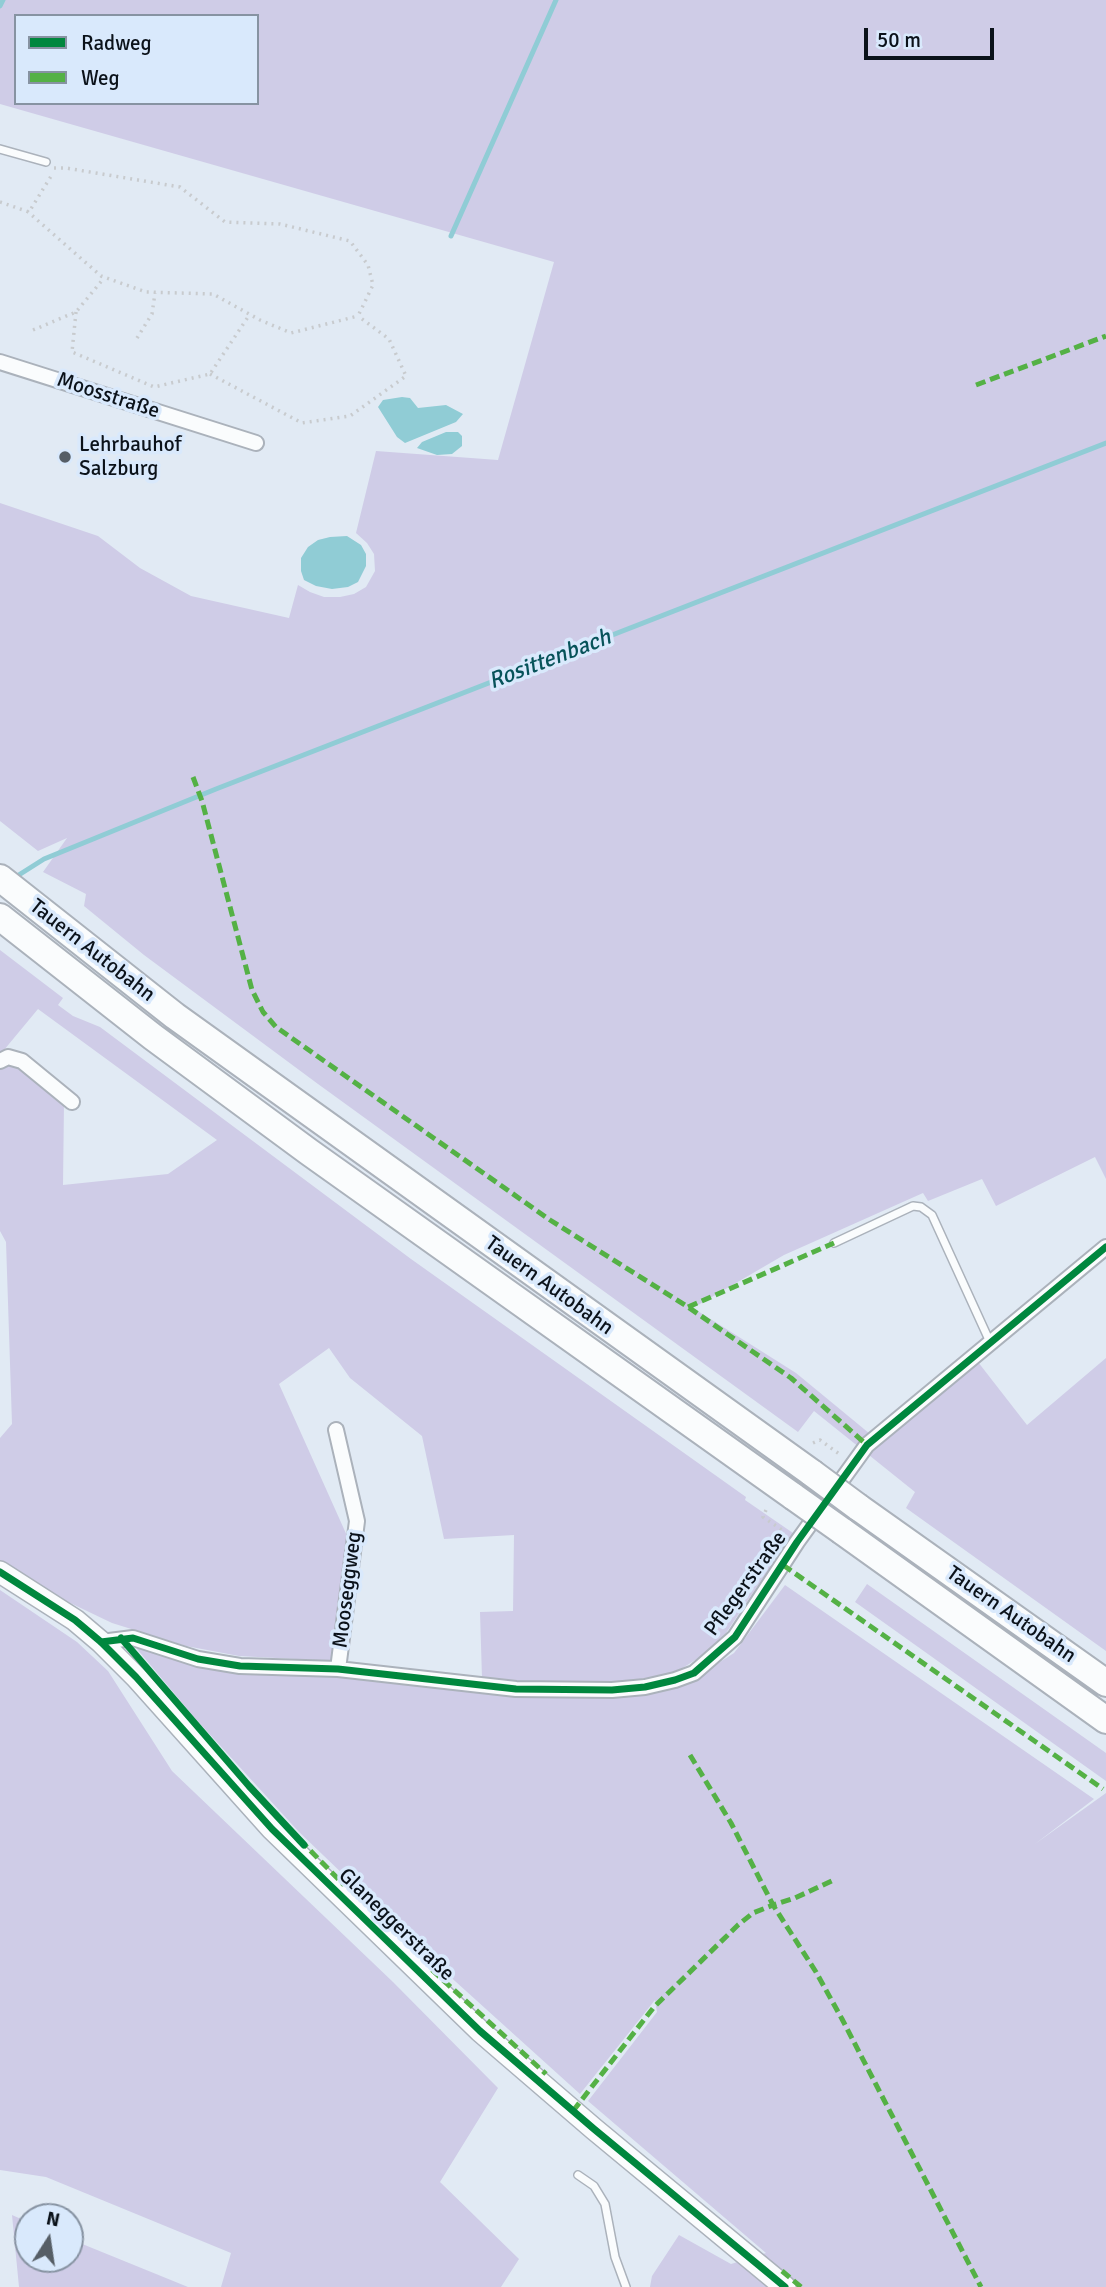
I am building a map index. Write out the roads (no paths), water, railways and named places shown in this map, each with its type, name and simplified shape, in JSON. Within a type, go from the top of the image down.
[{"type":"highway","name":"Tauern Autobahn","points":[[0,878],[186,1024],[1106,1683]]},
{"type":"highway","name":"Tauern Autobahn","points":[[0,917],[153,1038],[298,1144],[1106,1720]]},
{"type":"street","name":"Moosstraße","points":[[0,362],[256,443]]},
{"type":"street","points":[[0,1061],[8,1057],[22,1061],[72,1102]]},
{"type":"street","name":"Pflegerstraße","points":[[101,1642],[133,1638],[198,1659],[240,1667],[338,1669],[516,1689],[612,1690],[645,1687],[694,1673],[735,1637],[797,1542],[867,1445],[1106,1247]]},
{"type":"street","name":"Mooseggweg","points":[[336,1430],[357,1521],[338,1669]]},
{"type":"street","name":"Glaneggerstraße","points":[[0,1572],[75,1620],[101,1642],[136,1677],[272,1829],[480,2031],[785,2287]]},
{"type":"lane","points":[[0,149],[46,162]]},
{"type":"lane","points":[[834,1243],[914,1206],[921,1207],[932,1215],[990,1342]]},
{"type":"lane","points":[[578,2175],[594,2186],[605,2204],[615,2257],[626,2287]]},
{"type":"water","points":[[410,398],[418,408],[446,405],[463,414],[456,422],[405,443],[397,437],[378,407],[383,400]]},
{"type":"water","points":[[446,432],[458,432],[462,436],[462,446],[452,454],[437,455],[417,448],[422,442]]},
{"type":"water","points":[[347,536],[361,545],[366,554],[366,566],[358,582],[348,587],[332,589],[304,580],[301,558],[308,547],[318,540]]},
{"type":"waterway","points":[[0,6],[3,0]]},
{"type":"waterway","points":[[451,236],[556,0]]},
{"type":"waterway","name":"Rosittenbach","points":[[14,878],[44,859],[216,789],[1106,443]]},
{"type":"place","name":"Lehrbauhof Salzburg","points":[[65,457]]}]
